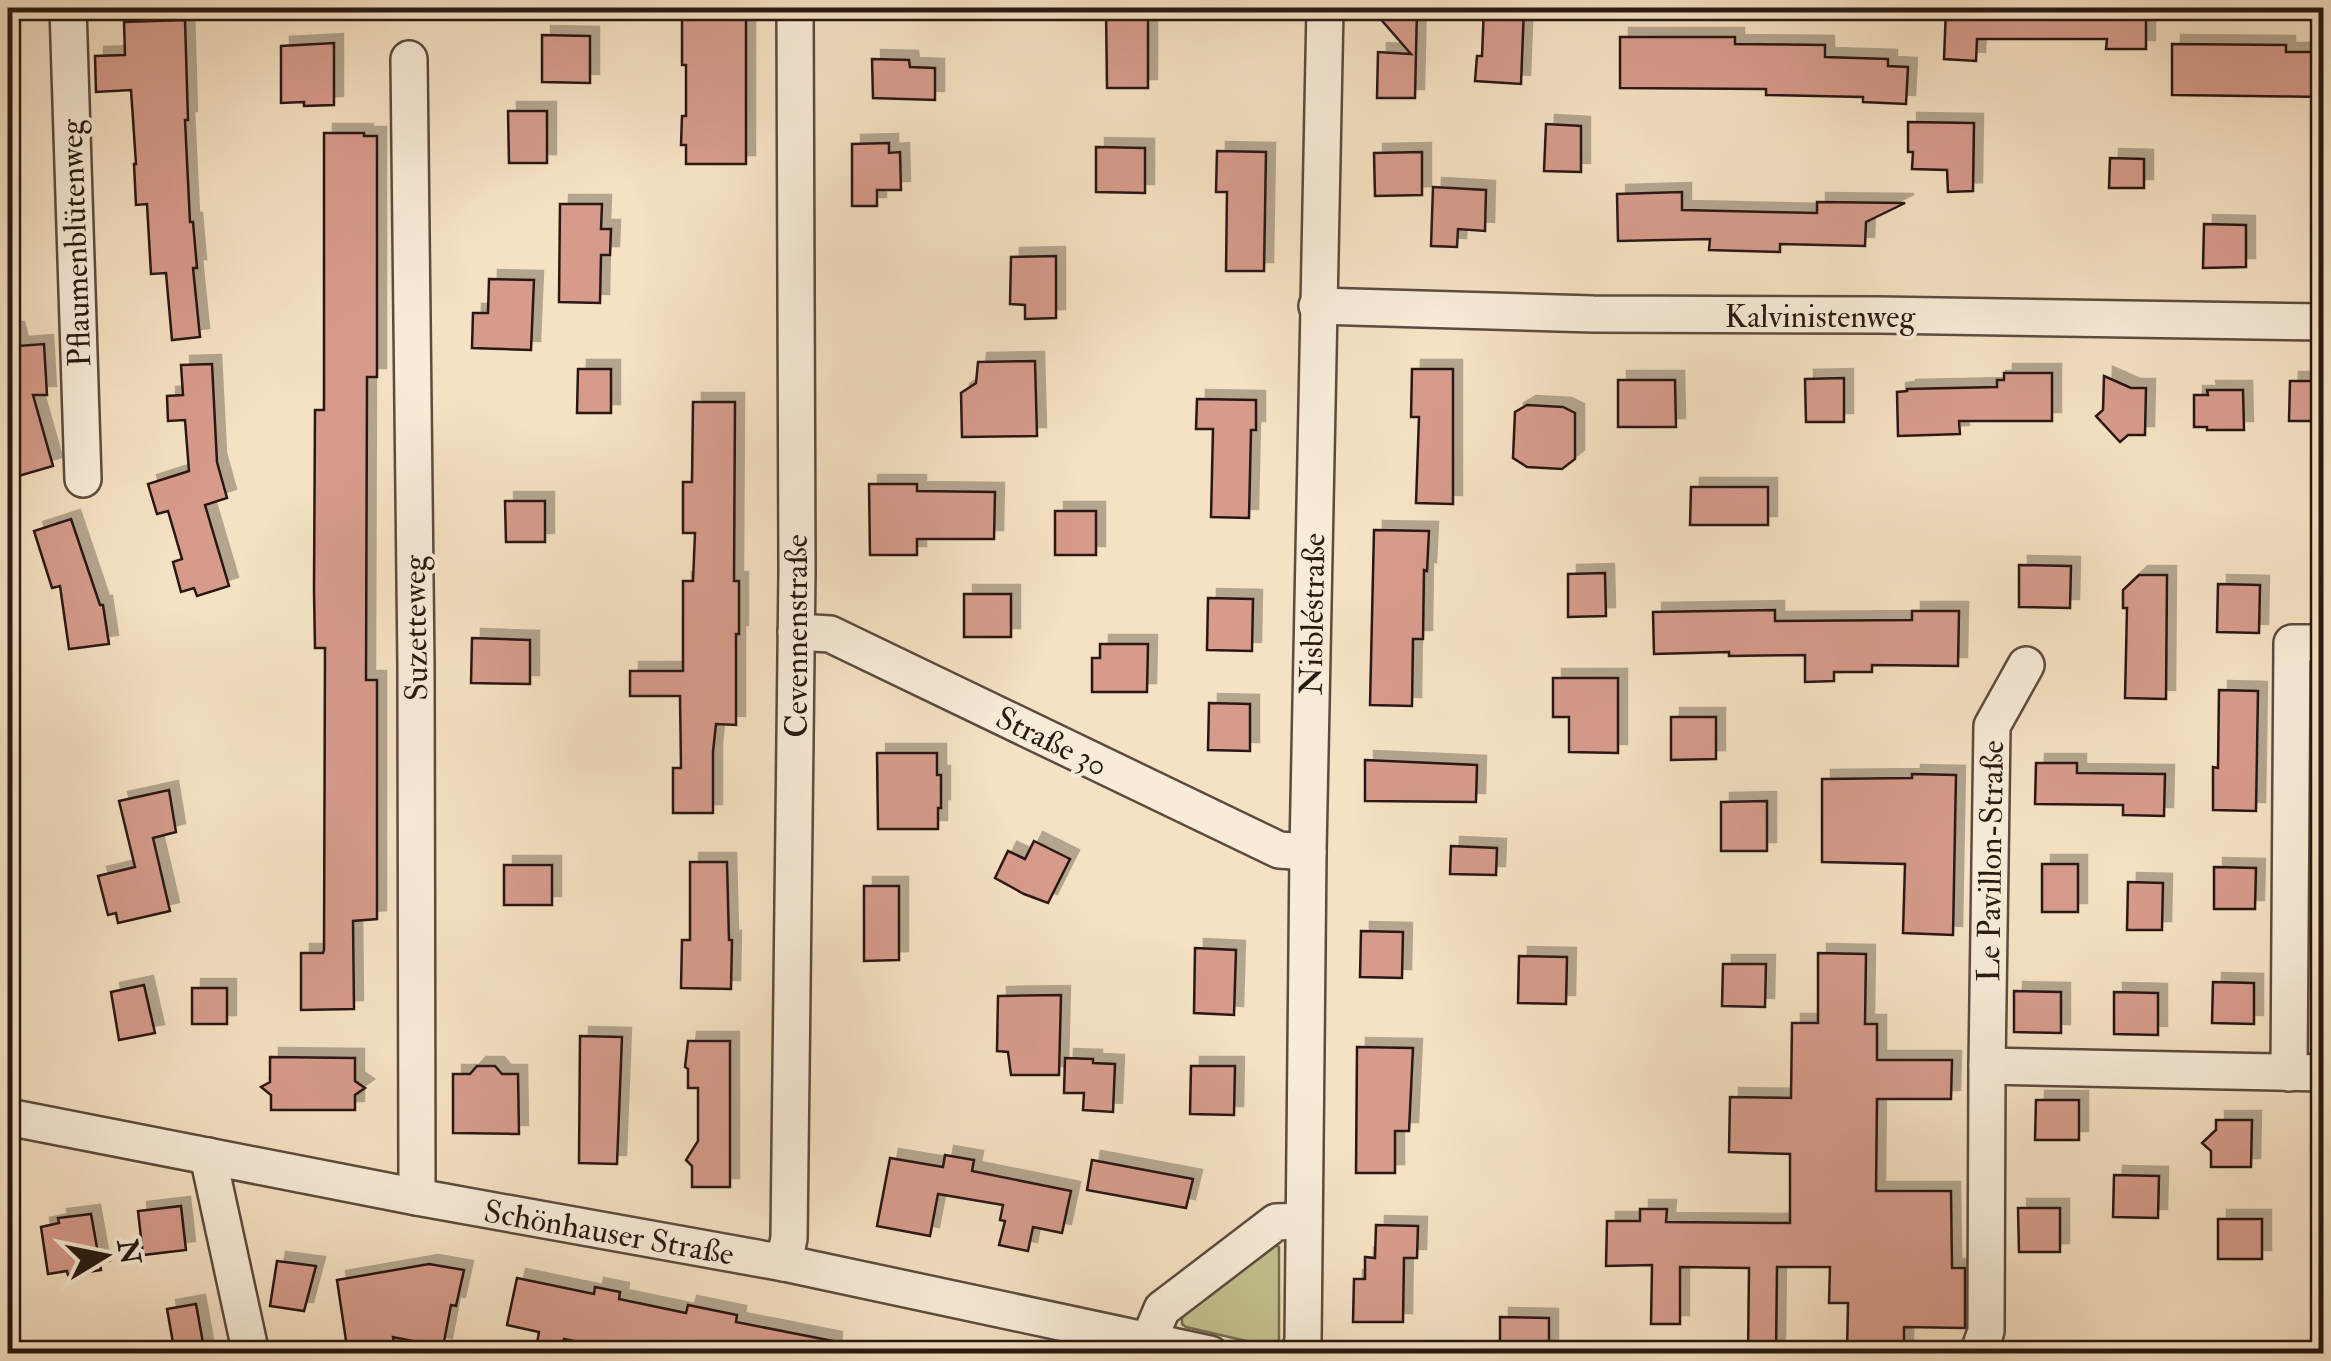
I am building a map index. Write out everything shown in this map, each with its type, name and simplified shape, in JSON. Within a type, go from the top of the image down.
[{"type":"street","name":"Pflaumenblütenweg","points":[[68,8],[83,479]]},
{"type":"street","name":"Cevennenstraße","points":[[784,1264],[790,1238],[796,632],[795,8]]},
{"type":"street","name":"Nisbléstraße","points":[[1298,1354],[1303,1342],[1324,8]]},
{"type":"street","name":"Suzetteweg","points":[[409,60],[417,1197]]},
{"type":"street","name":"Kalvinistenweg","points":[[1317,306],[1592,314],[2324,322]]},
{"type":"street","name":"Straße 30","points":[[796,632],[830,634],[1279,850],[1308,852]]},
{"type":"street","points":[[1987,1066],[2306,1073],[2292,643],[2324,644]]},
{"type":"street","name":"Le Pavillon-Straße","points":[[1978,1354],[1986,1331],[1992,726],[2026,665]]},
{"type":"street","name":"Schönhauser Straße","points":[[8,1117],[784,1264],[1146,1346],[1210,1354]]},
{"type":"street","points":[[208,1156],[251,1354]]},
{"type":"street","points":[[1146,1346],[1162,1309],[1276,1222],[1304,1221]]},
{"type":"shaded area","points":[[1273,1244],[1279,1247],[1276,1345],[1182,1324],[1182,1315]]},
{"type":"building","points":[[1106,8],[1148,8],[1148,88],[1107,88]]},
{"type":"building","points":[[1371,8],[1417,8],[1415,98],[1377,98],[1378,52],[1411,54]]},
{"type":"building","points":[[1484,8],[1524,8],[1521,84],[1475,81],[1477,56],[1482,56]]},
{"type":"building","points":[[2146,8],[2146,49],[2106,49],[2107,39],[1977,39],[1976,61],[1944,59],[1946,9]]},
{"type":"building","points":[[682,16],[746,16],[746,164],[686,164],[686,145],[681,145],[682,116],[686,116]]},
{"type":"building","points":[[185,20],[185,120],[200,337],[172,340],[166,273],[151,274],[147,204],[136,205],[131,90],[96,92],[95,56],[125,55],[124,22]]},
{"type":"building","points":[[542,35],[590,36],[590,83],[542,82]]},
{"type":"building","points":[[1620,37],[1735,37],[1735,44],[1825,45],[1825,57],[1888,59],[1888,66],[1908,67],[1906,104],[1863,102],[1863,97],[1766,95],[1766,89],[1620,88]]},
{"type":"building","points":[[334,43],[334,105],[281,103],[281,46]]},
{"type":"building","points":[[2172,44],[2286,45],[2286,52],[2324,52],[2324,97],[2172,95]]},
{"type":"building","points":[[872,59],[909,60],[910,67],[935,68],[935,100],[873,98]]},
{"type":"building","points":[[508,111],[547,111],[547,163],[509,163]]},
{"type":"building","points":[[1908,122],[1974,123],[1973,191],[1948,192],[1947,170],[1912,169]]},
{"type":"building","points":[[1546,124],[1581,126],[1581,172],[1544,171]]},
{"type":"building","points":[[324,133],[377,136],[377,377],[367,377],[366,680],[377,680],[377,919],[353,921],[354,1009],[301,1010],[301,953],[324,950],[325,648],[315,648],[314,590],[315,410],[324,410]]},
{"type":"building","points":[[889,143],[889,153],[900,152],[901,190],[877,190],[877,206],[852,206],[852,144]]},
{"type":"building","points":[[1096,147],[1145,148],[1145,193],[1096,192]]},
{"type":"building","points":[[1217,151],[1266,152],[1264,271],[1226,271],[1227,192],[1216,192]]},
{"type":"building","points":[[1422,152],[1422,195],[1375,196],[1374,153]]},
{"type":"building","points":[[2110,158],[2144,159],[2144,188],[2109,188]]},
{"type":"building","points":[[1433,187],[1486,190],[1485,231],[1458,229],[1457,247],[1431,246]]},
{"type":"building","points":[[1682,192],[1682,210],[1817,213],[1817,202],[1905,203],[1866,222],[1865,246],[1780,244],[1780,252],[1709,250],[1710,239],[1618,241],[1617,194]]},
{"type":"building","points":[[560,204],[602,204],[601,229],[611,229],[610,255],[601,255],[600,303],[559,302]]},
{"type":"building","points":[[2204,224],[2246,225],[2246,267],[2203,268]]},
{"type":"building","points":[[1056,256],[1056,318],[1025,319],[1025,305],[1010,304],[1011,257]]},
{"type":"building","points":[[489,279],[534,280],[531,350],[472,348],[473,313],[488,313]]},
{"type":"building","points":[[15,331],[19,346],[44,344],[47,395],[33,395],[53,466],[8,479],[8,332]]},
{"type":"building","points":[[1035,361],[1037,436],[962,437],[961,393],[976,383],[978,362]]},
{"type":"building","points":[[212,364],[217,462],[227,498],[205,505],[229,586],[197,596],[194,588],[181,592],[173,562],[182,559],[168,511],[157,514],[148,484],[189,471],[185,420],[168,421],[167,396],[183,395],[181,365]]},
{"type":"building","points":[[578,369],[611,369],[611,413],[577,413]]},
{"type":"building","points":[[1412,369],[1453,369],[1453,504],[1416,503],[1419,417],[1411,417]]},
{"type":"building","points":[[2004,373],[2052,373],[2052,421],[1959,421],[1960,434],[1898,436],[1897,392],[1997,387],[1997,380],[2004,380]]},
{"type":"building","points":[[2104,376],[2131,388],[2146,388],[2145,435],[2128,435],[2120,442],[2096,416],[2103,410]]},
{"type":"building","points":[[1844,378],[1844,422],[1806,422],[1805,379]]},
{"type":"building","points":[[1618,380],[1675,380],[1676,427],[1618,427]]},
{"type":"building","points":[[2290,381],[2324,381],[2324,421],[2289,421]]},
{"type":"building","points":[[2207,390],[2243,390],[2244,430],[2194,427],[2194,395],[2208,395]]},
{"type":"building","points":[[1197,399],[1256,400],[1256,430],[1251,430],[1249,518],[1211,517],[1213,429],[1196,429]]},
{"type":"building","points":[[693,402],[735,402],[734,581],[739,581],[736,725],[716,724],[713,813],[673,813],[673,768],[681,768],[680,696],[630,696],[630,671],[683,671],[683,581],[693,581],[695,533],[683,533],[683,482],[692,482]]},
{"type":"building","points":[[1527,405],[1563,407],[1575,413],[1575,459],[1562,469],[1527,467],[1513,458],[1515,412]]},
{"type":"building","points":[[869,484],[917,484],[917,491],[995,492],[994,539],[917,539],[917,555],[870,555]]},
{"type":"building","points":[[1691,487],[1768,487],[1768,525],[1690,525]]},
{"type":"building","points":[[505,501],[545,501],[545,542],[506,542]]},
{"type":"building","points":[[1055,511],[1096,511],[1096,555],[1055,555]]},
{"type":"building","points":[[71,519],[103,605],[109,644],[69,649],[60,586],[52,588],[34,531]]},
{"type":"building","points":[[1374,530],[1429,531],[1423,639],[1413,639],[1412,706],[1370,705]]},
{"type":"building","points":[[2019,565],[2071,566],[2070,608],[2019,607]]},
{"type":"building","points":[[1605,573],[1606,616],[1568,617],[1568,574]]},
{"type":"building","points":[[2139,575],[2167,575],[2166,699],[2125,698],[2127,608],[2123,608],[2123,590]]},
{"type":"building","points":[[2218,584],[2260,585],[2259,633],[2217,632]]},
{"type":"building","points":[[964,594],[1011,594],[1011,637],[964,637]]},
{"type":"building","points":[[1208,598],[1253,599],[1252,651],[1207,650]]},
{"type":"building","points":[[1775,610],[1775,621],[1912,620],[1912,611],[1959,611],[1958,666],[1872,665],[1872,672],[1834,672],[1834,681],[1805,682],[1805,655],[1654,654],[1653,612]]},
{"type":"building","points":[[472,638],[530,640],[530,684],[471,683]]},
{"type":"building","points":[[1100,644],[1148,644],[1147,692],[1092,692],[1092,658],[1100,658]]},
{"type":"building","points":[[1553,678],[1618,678],[1618,753],[1569,752],[1569,717],[1553,717]]},
{"type":"building","points":[[2219,690],[2258,691],[2256,811],[2213,810]]},
{"type":"building","points":[[1209,703],[1250,704],[1250,751],[1208,750]]},
{"type":"building","points":[[1671,717],[1716,717],[1716,759],[1671,760]]},
{"type":"building","points":[[877,753],[937,753],[937,775],[941,775],[938,829],[878,829]]},
{"type":"building","points":[[1365,760],[1477,765],[1476,802],[1365,801]]},
{"type":"building","points":[[2036,763],[2077,763],[2077,773],[2165,774],[2164,816],[2123,815],[2123,805],[2035,804]]},
{"type":"building","points":[[1912,774],[1956,775],[1953,935],[1903,933],[1905,864],[1822,862],[1822,779],[1912,778]]},
{"type":"building","points":[[169,790],[176,832],[153,838],[170,911],[118,923],[116,913],[108,915],[98,876],[135,867],[119,801]]},
{"type":"building","points":[[1767,801],[1767,851],[1721,851],[1721,802]]},
{"type":"building","points":[[1034,841],[1070,859],[1048,903],[995,878],[1008,851],[1025,859]]},
{"type":"building","points":[[1451,846],[1497,848],[1496,875],[1450,874]]},
{"type":"building","points":[[690,862],[727,862],[731,989],[681,988],[682,940],[690,940]]},
{"type":"building","points":[[2042,864],[2078,864],[2078,912],[2042,912]]},
{"type":"building","points":[[504,865],[552,865],[552,905],[504,905]]},
{"type":"building","points":[[2214,867],[2256,868],[2255,909],[2214,909]]},
{"type":"building","points":[[2128,882],[2163,883],[2162,930],[2127,930]]},
{"type":"building","points":[[864,886],[899,886],[899,960],[864,961]]},
{"type":"building","points":[[1361,931],[1403,932],[1402,978],[1360,977]]},
{"type":"building","points":[[1195,948],[1236,950],[1234,1015],[1194,1013]]},
{"type":"building","points":[[1818,953],[1866,954],[1865,1024],[1877,1024],[1877,1060],[1952,1060],[1951,1099],[1877,1099],[1876,1191],[1951,1191],[1952,1268],[1965,1268],[1965,1328],[1904,1327],[1904,1354],[1847,1354],[1848,1303],[1829,1303],[1830,1267],[1777,1267],[1776,1354],[1748,1354],[1749,1268],[1680,1267],[1680,1324],[1651,1324],[1652,1265],[1606,1266],[1607,1221],[1640,1221],[1640,1209],[1667,1209],[1666,1222],[1790,1223],[1790,1154],[1729,1152],[1730,1097],[1791,1098],[1792,1023],[1818,1023]]},
{"type":"building","points":[[1519,956],[1567,957],[1566,1004],[1518,1003]]},
{"type":"building","points":[[1723,964],[1766,964],[1765,1007],[1722,1006]]},
{"type":"building","points":[[2213,982],[2254,983],[2254,1024],[2212,1023]]},
{"type":"building","points":[[144,985],[155,1033],[119,1040],[111,992]]},
{"type":"building","points":[[192,988],[227,988],[227,1024],[192,1024]]},
{"type":"building","points":[[2014,991],[2061,992],[2061,1033],[2014,1032]]},
{"type":"building","points":[[2114,992],[2158,993],[2158,1035],[2114,1034]]},
{"type":"building","points":[[1061,995],[1059,1075],[1011,1075],[1008,1052],[997,1051],[998,996]]},
{"type":"building","points":[[580,1036],[622,1037],[617,1164],[579,1163]]},
{"type":"building","points":[[688,1041],[730,1041],[730,1187],[692,1187],[692,1166],[686,1160],[698,1141],[698,1088],[688,1088]]},
{"type":"building","points":[[1357,1047],[1413,1048],[1409,1131],[1395,1131],[1395,1173],[1356,1173]]},
{"type":"building","points":[[270,1057],[355,1058],[355,1081],[365,1088],[355,1095],[355,1110],[271,1110],[271,1095],[261,1087],[270,1082]]},
{"type":"building","points":[[1065,1058],[1115,1064],[1113,1112],[1083,1110],[1084,1093],[1064,1093]]},
{"type":"building","points":[[477,1066],[495,1066],[502,1074],[518,1074],[519,1134],[453,1133],[453,1074],[470,1074]]},
{"type":"building","points":[[1191,1066],[1235,1066],[1234,1115],[1190,1114]]},
{"type":"building","points":[[2036,1100],[2079,1100],[2079,1140],[2035,1140]]},
{"type":"building","points":[[2216,1120],[2252,1120],[2251,1167],[2211,1167],[2211,1151],[2202,1143],[2216,1130]]},
{"type":"building","points":[[945,1155],[974,1160],[972,1171],[1071,1191],[1062,1233],[1033,1227],[1028,1251],[999,1245],[1005,1221],[1000,1220],[1003,1205],[938,1194],[930,1236],[877,1226],[890,1158],[943,1167]]},
{"type":"building","points":[[1092,1160],[1193,1179],[1186,1208],[1087,1190]]},
{"type":"building","points":[[2114,1175],[2159,1176],[2158,1218],[2113,1217]]},
{"type":"building","points":[[181,1206],[186,1250],[143,1255],[138,1211]]},
{"type":"building","points":[[2018,1208],[2060,1208],[2060,1252],[2019,1252]]},
{"type":"building","points":[[91,1214],[101,1270],[48,1274],[41,1227],[59,1223],[58,1218]]},
{"type":"building","points":[[2218,1219],[2262,1219],[2262,1259],[2218,1259]]},
{"type":"building","points":[[1376,1225],[1418,1226],[1417,1258],[1404,1258],[1403,1322],[1353,1322],[1354,1279],[1365,1279],[1365,1257],[1375,1258]]},
{"type":"building","points":[[277,1261],[316,1266],[304,1311],[270,1306]]},
{"type":"building","points":[[429,1264],[464,1270],[456,1306],[451,1305],[443,1347],[393,1337],[396,1354],[348,1354],[337,1280]]},
{"type":"building","points":[[517,1278],[594,1294],[595,1287],[620,1292],[619,1299],[686,1313],[688,1305],[737,1315],[736,1322],[833,1341],[832,1354],[638,1354],[564,1339],[561,1354],[535,1354],[539,1332],[507,1325]]},
{"type":"building","points":[[196,1304],[205,1354],[175,1354],[167,1309]]},
{"type":"building","points":[[1500,1317],[1549,1318],[1549,1354],[1500,1354]]}]
